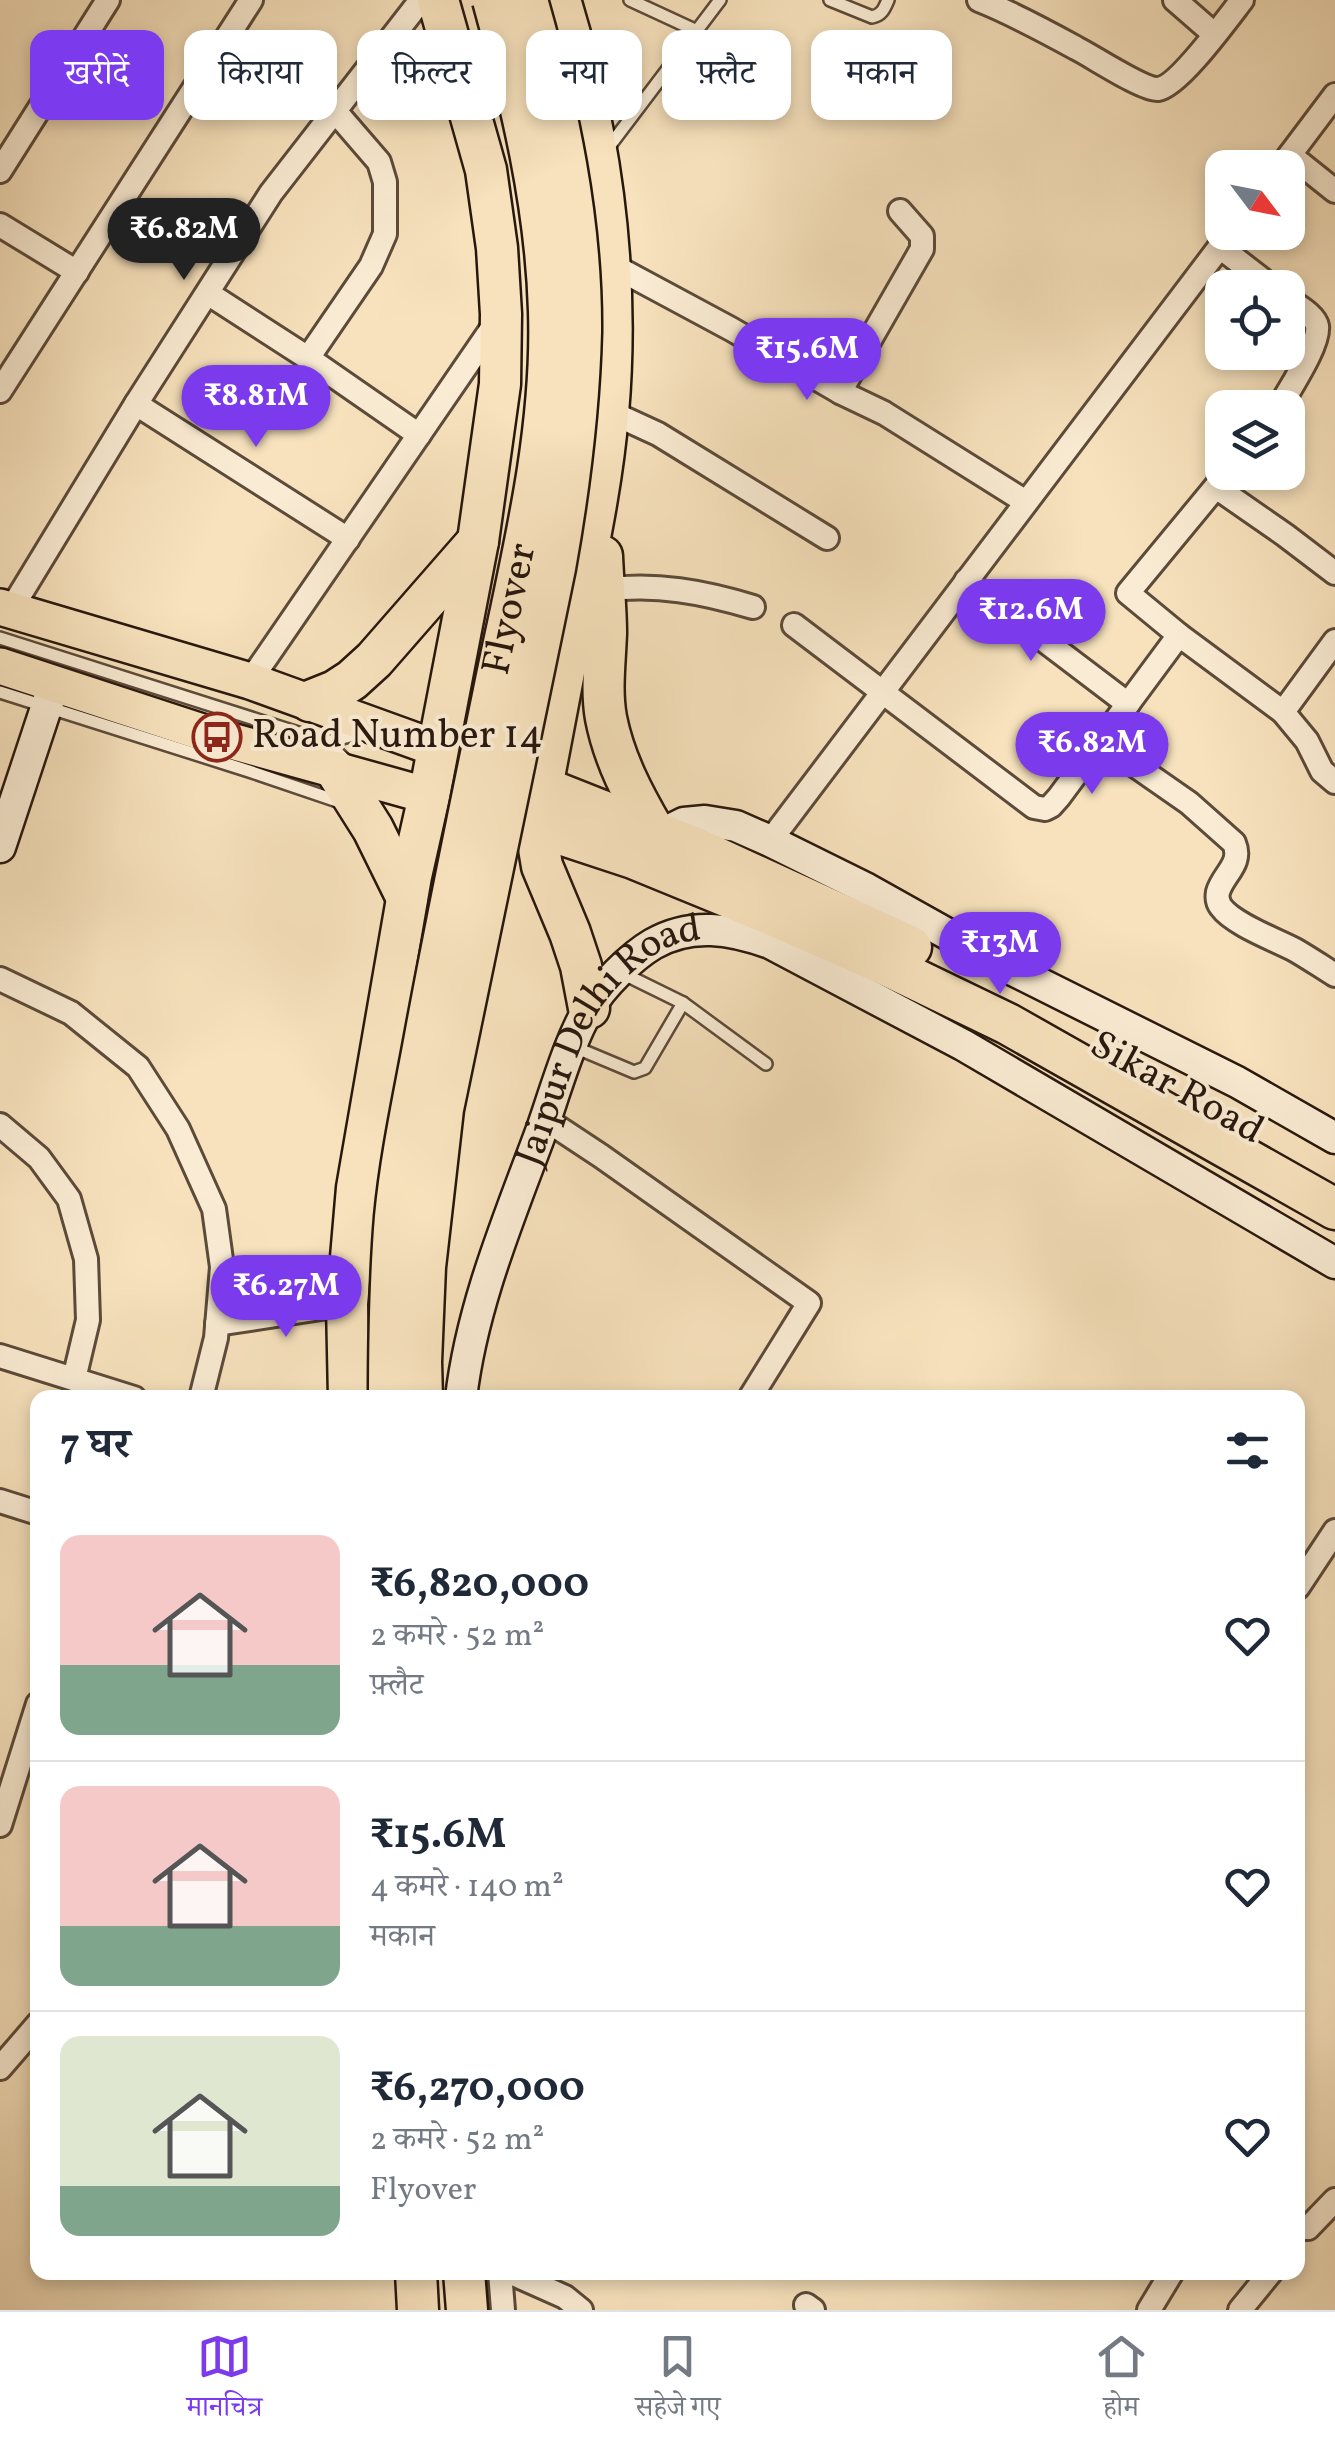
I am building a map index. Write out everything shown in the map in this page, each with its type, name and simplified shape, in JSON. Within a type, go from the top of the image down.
[{"type":"highway","points":[[349,1390],[347,1304],[357,1188],[407,898],[478,541],[500,384],[498,248],[486,170],[438,0]]},
{"type":"highway","name":"Flyover","points":[[389,1390],[388,1307],[407,1132],[533,502],[546,401],[549,312],[542,221],[517,88],[493,0]]},
{"type":"highway","name":"Flyover","points":[[422,1390],[425,1267],[443,1110],[555,568],[578,410],[581,328],[570,193],[550,79],[528,0]]},
{"type":"highway","points":[[560,0],[576,52],[598,162],[610,264],[612,334],[599,492],[538,806],[542,866],[581,966],[589,1008]]},
{"type":"highway","points":[[599,492],[606,715],[625,777],[669,837]]},
{"type":"highway","points":[[310,701],[352,680],[374,660],[478,541]]},
{"type":"highway","points":[[438,748],[633,858],[888,966],[1008,1024],[1335,1209]]},
{"type":"highway","points":[[347,775],[407,898]]},
{"type":"highway","points":[[429,796],[538,806]]},
{"type":"highway","name":"Sikar Road","points":[[538,806],[669,837],[889,936],[988,985],[1335,1179]]},
{"type":"highway","points":[[416,2280],[418,2310]]},
{"type":"highway","points":[[465,2280],[467,2310]]},
{"type":"main road","points":[[3,618],[250,681],[438,748]]},
{"type":"main road","points":[[0,666],[50,695],[429,796]]},
{"type":"main road","points":[[0,847],[50,695]]},
{"type":"main road","points":[[669,837],[684,823],[704,820],[736,826],[770,841],[868,889],[1001,964],[1237,1082],[1335,1138]]},
{"type":"main road","name":"Jaipur Delhi Road","points":[[462,1390],[493,1262],[589,1008],[619,971],[652,945],[678,933],[738,931],[770,943],[963,1045],[1335,1263]]},
{"type":"street","points":[[0,171],[108,0]]},
{"type":"street","points":[[0,392],[250,0]]},
{"type":"street","points":[[337,108],[421,0]]},
{"type":"street","points":[[979,0],[1145,86],[1158,89],[1170,84],[1192,63],[1242,0]]},
{"type":"street","points":[[1175,0],[1214,34]]},
{"type":"street","points":[[1293,150],[1335,95]]},
{"type":"street","points":[[308,358],[371,266],[384,234],[384,182],[379,162],[337,113]]},
{"type":"street","points":[[3,618],[271,194],[328,120]]},
{"type":"street","points":[[1305,173],[1335,191]]},
{"type":"street","points":[[840,392],[922,248],[922,236],[900,211]]},
{"type":"street","points":[[0,225],[77,272]]},
{"type":"street","points":[[770,841],[1217,250]]},
{"type":"street","points":[[1235,250],[1255,270]]},
{"type":"street","points":[[610,264],[884,413],[1026,502]]},
{"type":"street","points":[[209,294],[419,436]]},
{"type":"street","points":[[1305,312],[1318,328],[1305,360]]},
{"type":"street","points":[[250,681],[501,314]]},
{"type":"street","points":[[136,404],[348,540]]},
{"type":"street","points":[[608,410],[658,434],[827,538]]},
{"type":"street","points":[[1214,490],[1128,593],[1283,712],[1308,742],[1322,771],[1335,782]]},
{"type":"street","points":[[1233,490],[1285,535],[1333,567]]},
{"type":"street","points":[[966,582],[1128,704]]},
{"type":"street","points":[[604,590],[631,586],[680,589],[753,607]]},
{"type":"street","points":[[794,625],[1034,808],[1052,806],[1179,635]]},
{"type":"street","points":[[1283,712],[1335,641]]},
{"type":"street","points":[[1100,741],[1189,803],[1234,843],[1236,862],[1218,893],[1222,909],[1335,975]]},
{"type":"street","points":[[0,979],[72,1013],[138,1067],[178,1129],[214,1209],[222,1267],[216,1338],[203,1390]]},
{"type":"street","points":[[545,1120],[809,1303],[755,1390]]},
{"type":"street","points":[[0,1125],[39,1158],[68,1199],[73,1214],[86,1259],[88,1320],[74,1379]]},
{"type":"street","points":[[217,1324],[347,1304]]},
{"type":"street","points":[[0,1356],[109,1390]]},
{"type":"street","points":[[0,1501],[30,1510]]},
{"type":"street","points":[[1305,1576],[1335,1531]]},
{"type":"street","points":[[0,1826],[30,1730]]},
{"type":"street","points":[[0,2068],[30,2033]]},
{"type":"street","points":[[1305,2228],[1335,2200]]},
{"type":"street","points":[[501,2280],[504,2310]]},
{"type":"street","points":[[527,2280],[565,2297],[581,2310]]},
{"type":"street","points":[[1149,2310],[1167,2280]]},
{"type":"street","points":[[1240,2310],[1264,2280]]},
{"type":"lane","points":[[630,0],[695,30]]},
{"type":"lane","points":[[698,30],[720,0]]},
{"type":"lane","points":[[830,0],[872,17],[878,16],[888,0]]},
{"type":"lane","points":[[598,162],[662,77]]},
{"type":"lane","points":[[3,618],[347,775],[381,728]]},
{"type":"lane","points":[[0,692],[50,695]]},
{"type":"lane","points":[[619,971],[683,1003],[766,1064]]},
{"type":"lane","points":[[572,1046],[634,1072],[646,1068],[683,1003]]},
{"type":"place","name":"Road Number 14","points":[[217,737]]}]
